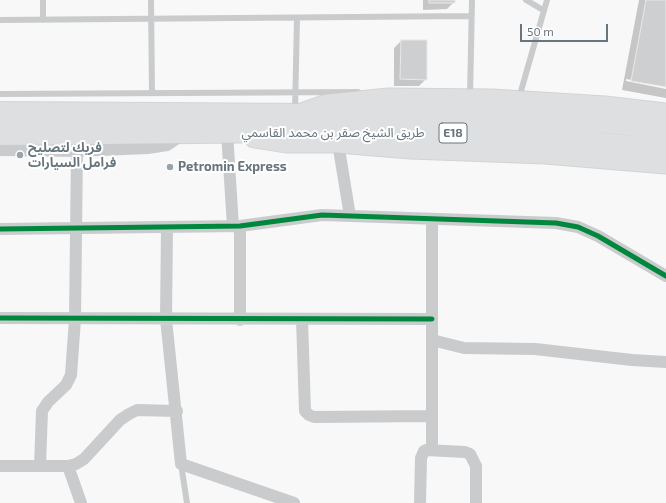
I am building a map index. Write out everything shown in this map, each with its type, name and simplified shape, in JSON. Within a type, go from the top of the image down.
[{"type":"highway","name":"طريق الشيخ صقر بن محمد القاسمي","points":[[0,113],[470,116],[608,122],[666,128]]},
{"type":"highway","name":"طريق الشيخ صقر بن محمد القاسمي","points":[[1,140],[184,133],[293,131],[493,134],[666,150]]},
{"type":"main road","points":[[296,116],[322,106],[342,101],[470,95],[605,106],[666,113]]},
{"type":"main road","points":[[234,133],[255,139],[275,142],[545,154],[666,164]]},
{"type":"street","points":[[1,140],[77,151],[155,148],[173,142],[184,133]]},
{"type":"street","points":[[234,133],[240,320]]},
{"type":"street","points":[[338,144],[350,216]]},
{"type":"street","points":[[40,466],[42,411],[48,402],[66,384],[71,375],[75,318],[77,151]]},
{"type":"street","points":[[0,229],[236,226],[322,216],[556,223],[578,227],[598,236],[666,276]]},
{"type":"street","points":[[432,219],[432,450]]},
{"type":"street","points":[[167,227],[166,319],[177,411],[181,464],[294,503]]},
{"type":"street","points":[[0,318],[240,320],[432,319]]},
{"type":"street","points":[[302,319],[305,411],[309,415],[314,417],[432,416]]},
{"type":"street","points":[[432,340],[464,348],[535,349],[632,360],[666,362]]},
{"type":"street","points":[[0,466],[68,466],[84,459],[120,420],[129,414],[137,410],[177,411]]},
{"type":"street","points":[[420,503],[421,458],[424,451],[432,450],[465,452],[470,454],[476,466],[476,503]]},
{"type":"street","points":[[68,466],[81,503]]},
{"type":"lane","points":[[43,0],[43,20]]},
{"type":"lane","points":[[152,0],[152,93]]},
{"type":"lane","points":[[375,92],[470,95],[472,0]]},
{"type":"lane","points":[[526,0],[543,10]]},
{"type":"lane","points":[[518,100],[547,0]]},
{"type":"lane","points":[[0,20],[152,20],[471,16]]},
{"type":"lane","points":[[296,18],[296,116]]},
{"type":"lane","points":[[0,94],[367,92]]},
{"type":"lane","points":[[181,464],[187,503]]},
{"type":"building","points":[[429,0],[455,0],[455,3],[429,3]]},
{"type":"building","points":[[646,0],[666,0],[666,87],[631,81]]},
{"type":"building","points":[[401,40],[427,40],[427,80],[400,79]]},
{"type":"cycle path","points":[[0,229],[240,226],[322,215],[556,223],[578,227],[598,236],[666,276]]},
{"type":"cycle path","points":[[0,318],[432,319]]},
{"type":"place","name":"فريك لتصليح فرامل السيارات","points":[[20,155]]},
{"type":"place","name":"Petromin Express","points":[[170,167]]}]
